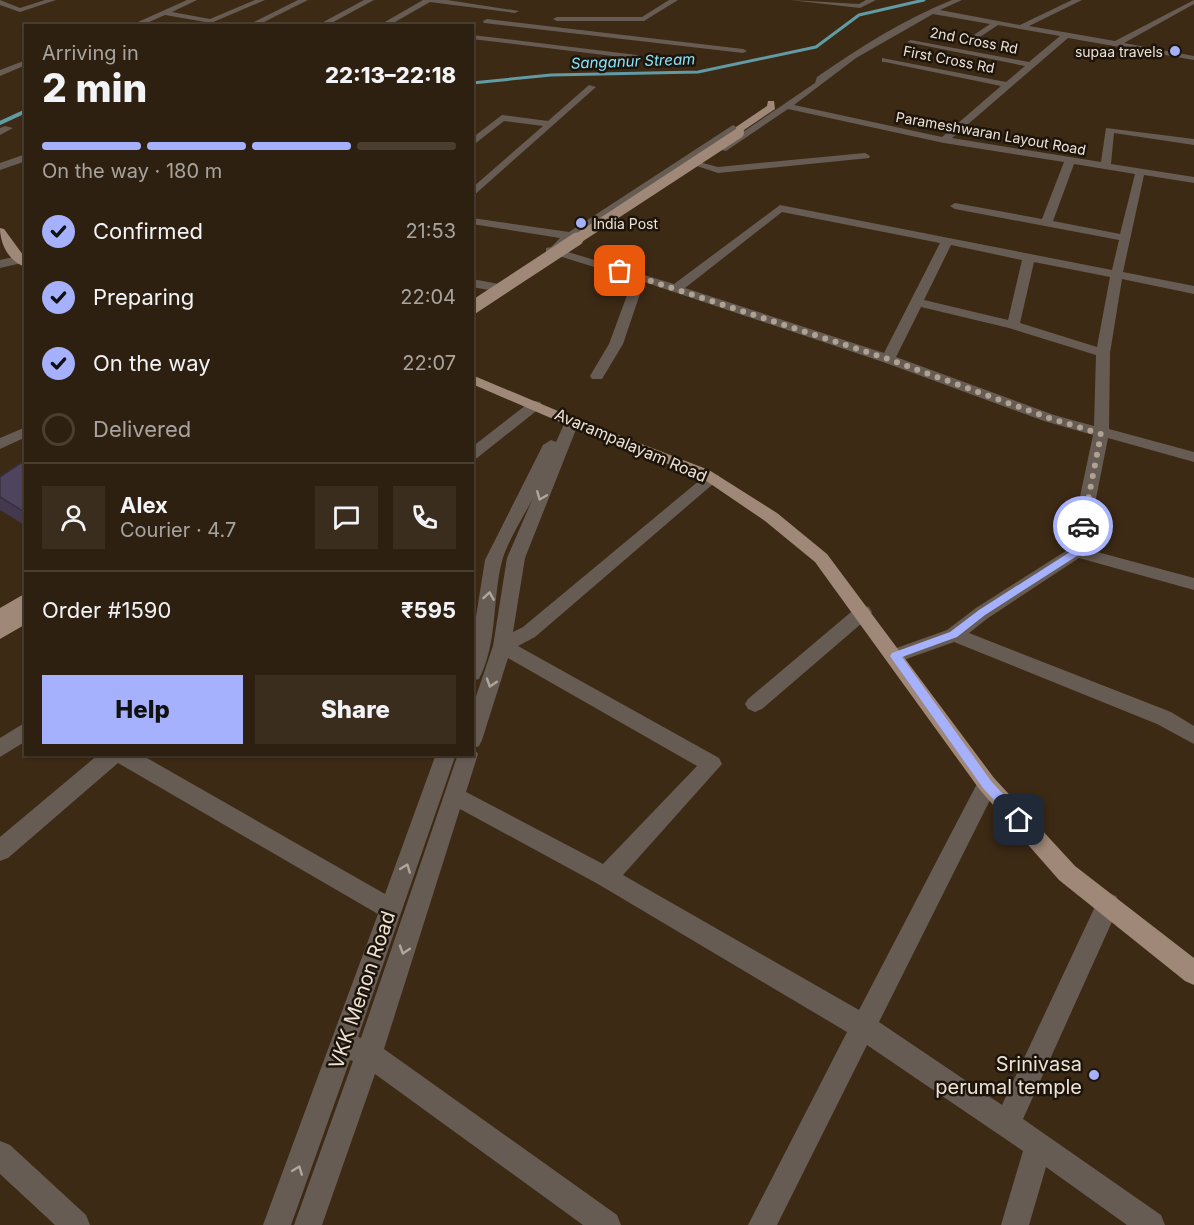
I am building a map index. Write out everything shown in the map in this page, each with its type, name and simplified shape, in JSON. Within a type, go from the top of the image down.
[{"type":"main road","points":[[474,309],[773,109]]},
{"type":"main road","points":[[0,231],[22,262]]},
{"type":"main road","points":[[2,260],[24,271]]},
{"type":"main road","name":"Avarampalayam Road","points":[[474,380],[569,421],[704,473],[771,517],[821,558],[896,656],[987,784],[1067,873],[1194,974]]},
{"type":"main road","points":[[0,617],[24,601]]},
{"type":"main road","points":[[0,625],[24,609]]},
{"type":"main road","points":[[0,632],[24,616]]},
{"type":"street","points":[[0,2],[20,10],[52,0]]},
{"type":"street","points":[[137,24],[193,0]]},
{"type":"street","points":[[211,21],[261,0]]},
{"type":"street","points":[[253,24],[304,0]]},
{"type":"street","points":[[323,24],[370,0]]},
{"type":"street","points":[[385,24],[429,0],[516,13]]},
{"type":"street","points":[[525,0],[516,13],[484,22],[742,51]]},
{"type":"street","points":[[545,17],[568,20],[644,19],[674,0]]},
{"type":"street","points":[[794,0],[860,6],[872,0]]},
{"type":"street","points":[[474,301],[699,165],[809,82],[820,79],[864,48],[929,10],[958,0]]},
{"type":"street","points":[[1021,27],[1078,0]]},
{"type":"street","points":[[1116,44],[1194,1]]},
{"type":"street","points":[[929,10],[1194,58]]},
{"type":"street","points":[[164,12],[222,23]]},
{"type":"street","points":[[971,41],[997,22]]},
{"type":"street","points":[[944,140],[1066,35]]},
{"type":"street","points":[[474,37],[637,57]]},
{"type":"street","name":"2nd Cross Rd","points":[[911,42],[1031,65]]},
{"type":"street","name":"First Cross Rd","points":[[885,60],[1008,85]]},
{"type":"street","points":[[0,72],[24,63]]},
{"type":"street","points":[[474,309],[555,252],[570,236],[773,109],[785,106],[819,84],[820,79]]},
{"type":"street","points":[[474,192],[592,87]]},
{"type":"street","name":"Parameshwaran Layout Road","points":[[785,106],[944,140],[1194,180]]},
{"type":"street","points":[[474,141],[502,117],[549,124]]},
{"type":"street","points":[[1106,167],[1109,130],[1194,142]]},
{"type":"street","points":[[699,165],[718,170],[865,156]]},
{"type":"street","points":[[0,167],[24,158]]},
{"type":"street","points":[[1046,224],[1070,160]]},
{"type":"street","points":[[896,656],[954,635],[982,613],[1077,552],[1101,434],[1103,352],[1117,274],[1140,172]]},
{"type":"street","points":[[474,179],[486,182]]},
{"type":"street","points":[[955,206],[1125,238]]},
{"type":"street","points":[[676,289],[780,208],[1194,290]]},
{"type":"street","points":[[474,221],[570,236]]},
{"type":"street","points":[[888,359],[947,240]]},
{"type":"street","points":[[555,252],[640,277],[888,359],[1049,418],[1101,434],[1194,457]]},
{"type":"street","points":[[1013,325],[1029,256]]},
{"type":"street","points":[[2,260],[22,262]]},
{"type":"street","points":[[597,376],[616,344],[640,277]]},
{"type":"street","points":[[474,283],[495,287]]},
{"type":"street","points":[[917,302],[1013,325],[1103,352]]},
{"type":"street","points":[[474,453],[534,405]]},
{"type":"street","points":[[474,662],[494,560],[532,480],[569,421]]},
{"type":"street","points":[[474,734],[502,646],[516,558],[569,421]]},
{"type":"street","points":[[0,444],[24,432]]},
{"type":"street","points":[[502,646],[529,632],[711,478]]},
{"type":"street","points":[[1077,552],[1194,584]]},
{"type":"street","points":[[755,704],[863,612]]},
{"type":"street","points":[[954,635],[1164,718],[1194,736]]},
{"type":"street","points":[[477,645],[502,646],[712,764],[606,877]]},
{"type":"street","points":[[0,750],[24,732]]},
{"type":"street","points":[[0,851],[112,756]]},
{"type":"street","points":[[124,756],[390,909]]},
{"type":"street","name":"VKK Menon Road","points":[[277,1225],[344,1045],[445,756]]},
{"type":"street","name":"VKK Menon Road","points":[[308,1225],[369,1054],[467,756]]},
{"type":"street","points":[[762,1225],[987,784]]},
{"type":"street","points":[[455,796],[606,877],[862,1026],[1038,1145],[1125,1217],[1151,1225]]},
{"type":"street","points":[[1007,1124],[1108,904]]},
{"type":"street","points":[[344,1045],[369,1054],[607,1225]]},
{"type":"street","points":[[1015,1225],[1038,1145]]},
{"type":"street","points":[[0,1155],[76,1225]]},
{"type":"building","points":[[21,463],[24,464],[24,512],[0,497],[0,477]]},
{"type":"waterway","name":"Sanganur Stream","points":[[474,83],[551,75],[698,72],[816,47],[859,15],[924,0]]},
{"type":"waterway","name":"Sanganur Stream","points":[[0,123],[24,112]]},
{"type":"way so far","points":[[620,271],[888,359],[1049,418],[1101,434],[1083,526]]},
{"type":"place","name":"supaa travels","points":[[1175,51]]},
{"type":"place","name":"India Post","points":[[581,223]]},
{"type":"place","name":"Srinivasa perumal temple","points":[[1094,1075]]},
{"type":"route","points":[[1019,820],[987,784],[896,656],[954,635],[982,613],[1077,552],[1083,526]]}]
